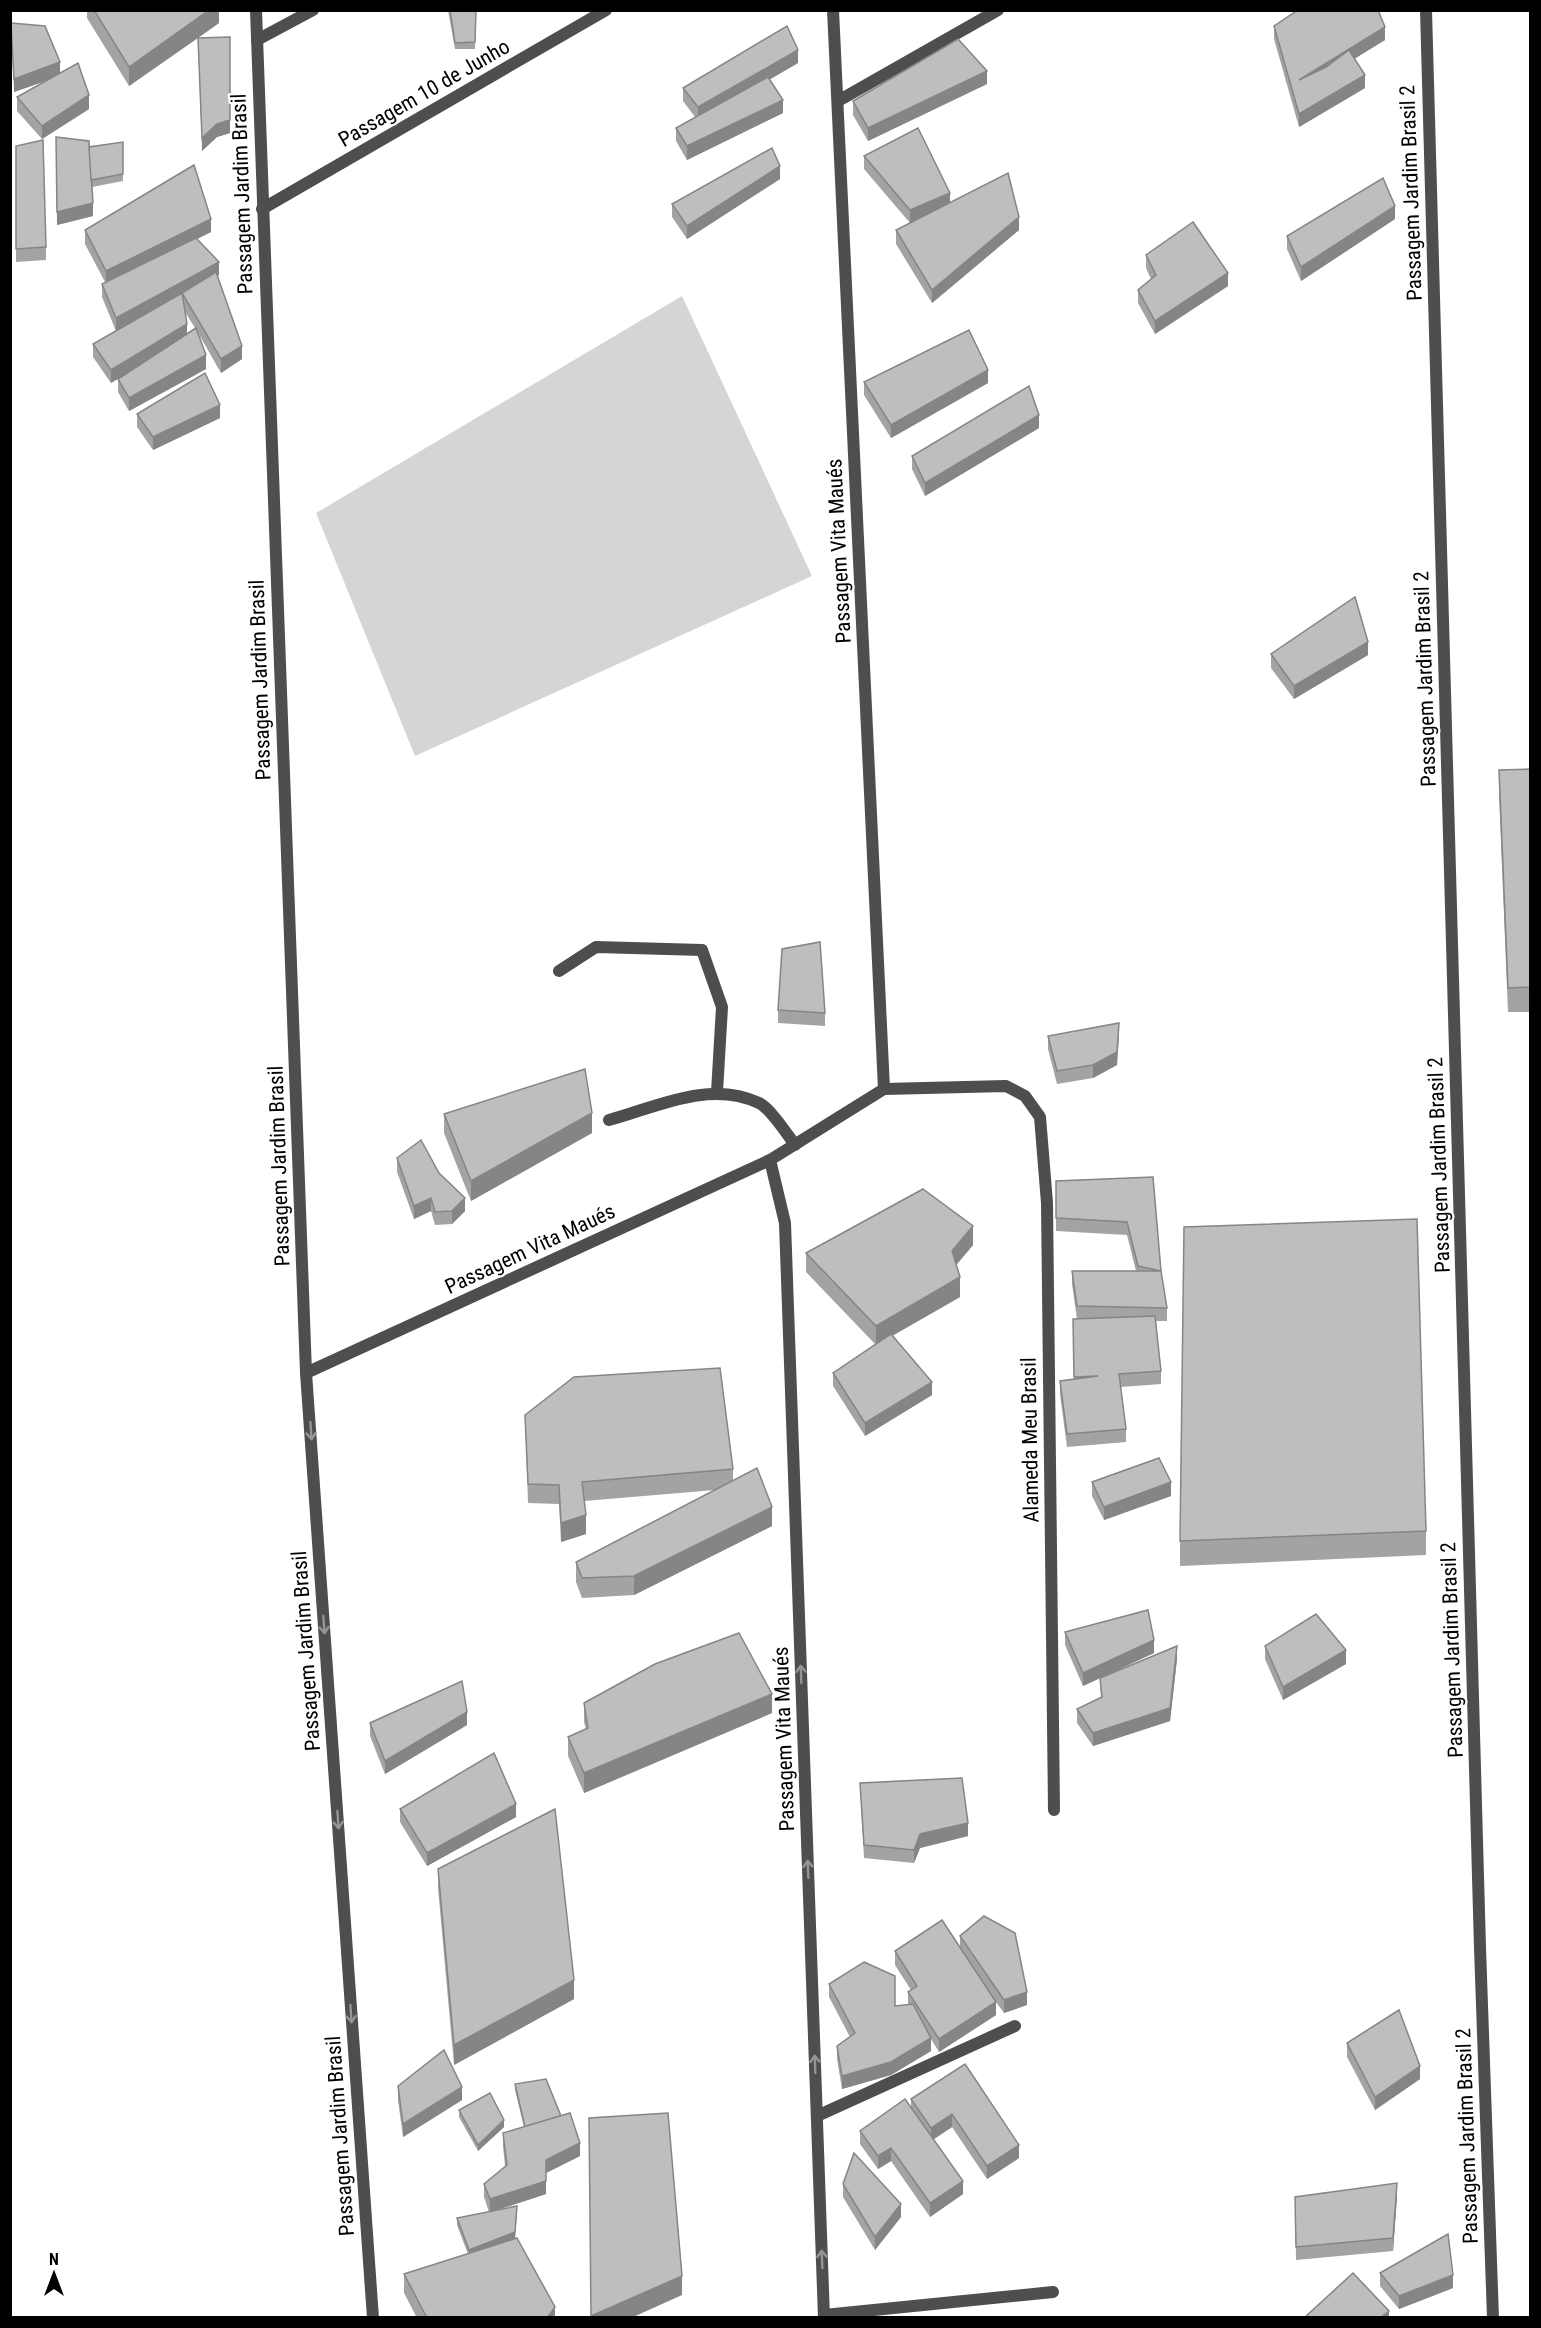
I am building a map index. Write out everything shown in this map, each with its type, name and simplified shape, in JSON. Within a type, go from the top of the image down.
[{"type":"street","name":"Passagem Jardim Brasil","points":[[256,10],[306,1372],[373,2318]]},
{"type":"street","points":[[257,40],[313,10]]},
{"type":"street","name":"Passagem 10 de Junho","points":[[262,209],[606,10]]},
{"type":"street","name":"Passagem Vita Maués","points":[[306,1372],[770,1160],[884,1089],[833,10]]},
{"type":"street","points":[[838,101],[998,10]]},
{"type":"street","name":"Passagem Jardim Brasil 2","points":[[1426,10],[1479,1924],[1494,2318]]},
{"type":"street","points":[[559,971],[596,947],[702,950],[722,1007],[717,1092]]},
{"type":"street","name":"Alameda Meu Brasil","points":[[884,1089],[1006,1086],[1025,1096],[1040,1116],[1044,1142],[1047,1203],[1054,1810]]},
{"type":"street","points":[[609,1120],[667,1102],[717,1092],[760,1103],[795,1145]]},
{"type":"street","name":"Passagem Vita Maués","points":[[770,1160],[785,1223],[822,2317]]},
{"type":"street","points":[[817,2116],[1015,2026]]},
{"type":"street","points":[[822,2317],[1053,2292]]},
{"type":"shaded area","points":[[682,296],[812,576],[415,756],[316,513]]},
{"type":"building","points":[[94,10],[209,10],[129,67]]},
{"type":"building","points":[[450,10],[476,10],[475,42],[455,43]]},
{"type":"building","points":[[1298,10],[1378,10],[1385,27],[1299,80],[1326,67],[1349,50],[1365,75],[1299,114],[1274,26]]},
{"type":"building","points":[[11,23],[45,26],[60,62],[14,79]]},
{"type":"building","points":[[787,26],[798,50],[698,107],[683,88]]},
{"type":"building","points":[[230,37],[230,120],[217,124],[202,138],[198,38]]},
{"type":"building","points":[[958,39],[987,71],[868,128],[853,101]]},
{"type":"building","points":[[78,63],[89,95],[42,126],[17,97]]},
{"type":"building","points":[[768,77],[783,100],[687,146],[676,128]]},
{"type":"building","points":[[918,128],[950,193],[910,210],[864,156]]},
{"type":"building","points":[[56,137],[89,141],[93,203],[57,212]]},
{"type":"building","points":[[43,140],[46,247],[16,249],[16,146]]},
{"type":"building","points":[[123,142],[123,174],[91,180],[89,147]]},
{"type":"building","points":[[772,148],[780,166],[687,226],[672,204]]},
{"type":"building","points":[[194,165],[211,219],[106,271],[85,230]]},
{"type":"building","points":[[1008,173],[1019,217],[932,290],[896,230]]},
{"type":"building","points":[[1383,178],[1395,206],[1301,267],[1287,236]]},
{"type":"building","points":[[1193,222],[1228,273],[1155,321],[1138,290],[1156,275],[1146,255]]},
{"type":"building","points":[[196,238],[219,262],[116,318],[102,284]]},
{"type":"building","points":[[216,272],[242,346],[221,359],[182,293]]},
{"type":"building","points":[[182,293],[187,324],[111,370],[93,344]]},
{"type":"building","points":[[196,328],[206,355],[129,398],[118,379]]},
{"type":"building","points":[[969,330],[988,370],[891,425],[864,382]]},
{"type":"building","points":[[205,373],[220,405],[153,437],[137,414]]},
{"type":"building","points":[[1029,386],[1039,415],[925,483],[912,456]]},
{"type":"building","points":[[1355,597],[1368,642],[1294,686],[1271,654]]},
{"type":"building","points":[[1530,769],[1530,987],[1508,988],[1499,770]]},
{"type":"building","points":[[820,942],[825,1013],[778,1010],[782,949]]},
{"type":"building","points":[[1119,1023],[1117,1052],[1093,1065],[1057,1071],[1048,1036]]},
{"type":"building","points":[[585,1069],[592,1113],[471,1181],[444,1114]]},
{"type":"building","points":[[421,1140],[439,1173],[465,1198],[452,1211],[435,1212],[431,1198],[414,1206],[397,1158]]},
{"type":"building","points":[[1153,1177],[1161,1271],[1138,1266],[1127,1222],[1056,1218],[1056,1181]]},
{"type":"building","points":[[923,1189],[973,1226],[952,1251],[960,1277],[876,1326],[806,1253]]},
{"type":"building","points":[[1417,1219],[1426,1531],[1180,1541],[1184,1227]]},
{"type":"building","points":[[1072,1271],[1161,1271],[1167,1308],[1077,1306]]},
{"type":"building","points":[[1155,1316],[1161,1371],[1119,1374],[1126,1429],[1067,1434],[1060,1381],[1098,1376],[1074,1377],[1073,1319]]},
{"type":"building","points":[[891,1334],[932,1382],[865,1423],[833,1373]]},
{"type":"building","points":[[720,1368],[733,1469],[582,1482],[586,1515],[561,1523],[559,1485],[528,1484],[525,1415],[574,1377]]},
{"type":"building","points":[[1159,1458],[1171,1482],[1104,1507],[1092,1482]]},
{"type":"building","points":[[757,1468],[772,1507],[634,1576],[582,1578],[576,1562]]},
{"type":"building","points":[[1148,1610],[1154,1640],[1083,1673],[1065,1632]]},
{"type":"building","points":[[1316,1614],[1346,1650],[1283,1687],[1265,1646]]},
{"type":"building","points":[[739,1633],[772,1694],[584,1773],[568,1737],[588,1728],[584,1703],[655,1664]]},
{"type":"building","points":[[1177,1646],[1170,1708],[1093,1733],[1077,1709],[1102,1697],[1100,1678]]},
{"type":"building","points":[[462,1681],[467,1712],[385,1761],[370,1723]]},
{"type":"building","points":[[494,1753],[516,1804],[427,1853],[400,1809]]},
{"type":"building","points":[[962,1778],[968,1823],[920,1834],[914,1850],[864,1845],[860,1783]]},
{"type":"building","points":[[555,1809],[574,1980],[454,2045],[438,1869]]},
{"type":"building","points":[[984,1916],[1015,1933],[1027,1992],[1004,2000],[960,1936]]},
{"type":"building","points":[[942,1920],[996,2002],[939,2039],[908,1992],[917,1986],[895,1951]]},
{"type":"building","points":[[864,1962],[895,1976],[895,2006],[913,2004],[931,2038],[891,2062],[842,2076],[837,2046],[855,2033],[829,1984]]},
{"type":"building","points":[[1399,2010],[1420,2066],[1375,2097],[1347,2043]]},
{"type":"building","points":[[444,2050],[462,2087],[403,2124],[398,2086]]},
{"type":"building","points":[[965,2064],[1019,2145],[987,2166],[952,2114],[931,2128],[911,2099]]},
{"type":"building","points":[[546,2079],[561,2116],[525,2127],[515,2084]]},
{"type":"building","points":[[490,2093],[504,2120],[478,2145],[459,2110]]},
{"type":"building","points":[[905,2099],[963,2181],[930,2203],[891,2148],[878,2156],[860,2131]]},
{"type":"building","points":[[570,2113],[580,2143],[546,2160],[546,2181],[490,2199],[484,2184],[507,2165],[503,2133]]},
{"type":"building","points":[[668,2113],[682,2276],[591,2316],[589,2118]]},
{"type":"building","points":[[854,2153],[901,2204],[875,2237],[843,2184]]},
{"type":"building","points":[[1397,2183],[1393,2238],[1296,2247],[1295,2197]]},
{"type":"building","points":[[517,2206],[515,2232],[469,2250],[457,2218]]},
{"type":"building","points":[[1448,2234],[1453,2275],[1399,2296],[1380,2273]]},
{"type":"building","points":[[517,2238],[555,2307],[547,2318],[430,2318],[426,2316],[404,2274]]},
{"type":"building","points":[[1353,2273],[1389,2311],[1380,2318],[1304,2318]]}]
